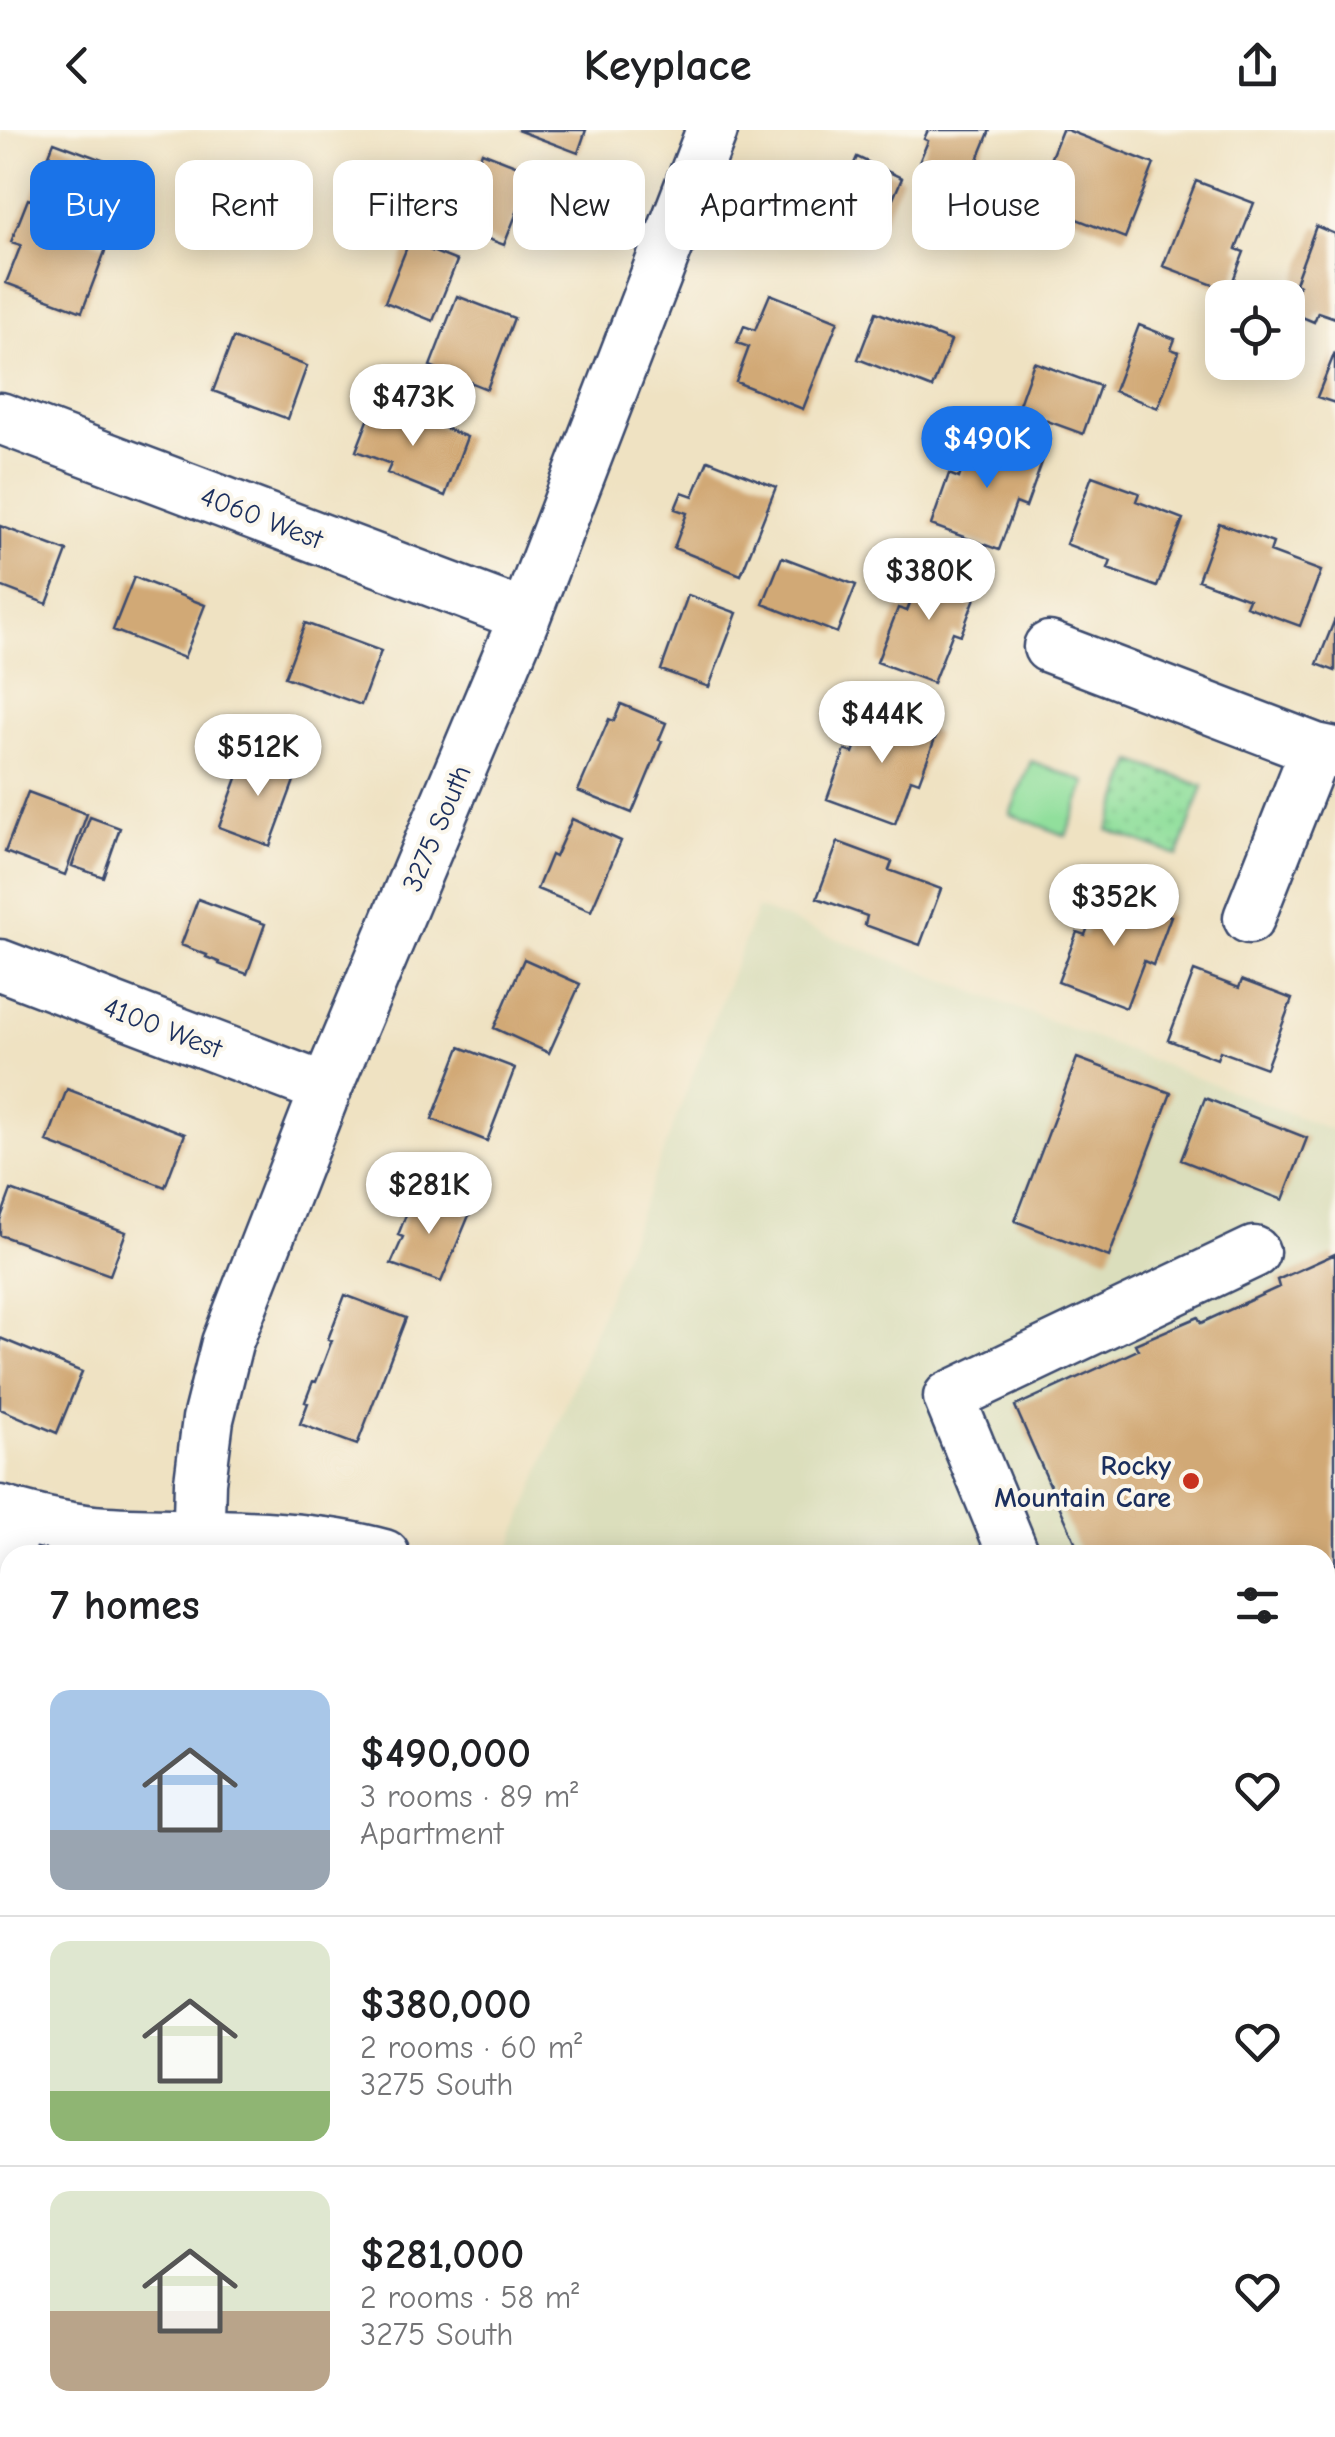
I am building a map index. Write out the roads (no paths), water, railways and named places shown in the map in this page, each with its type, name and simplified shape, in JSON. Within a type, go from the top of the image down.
[{"type":"street","name":"3275 South","points":[[198,1545],[200,1482],[208,1420],[226,1343],[326,1088],[524,616],[712,130]]},
{"type":"street","name":"4060 West","points":[[0,418],[524,616]]},
{"type":"street","points":[[1048,648],[1325,751],[1250,918]]},
{"type":"street","name":"4100 West","points":[[0,965],[326,1088]]},
{"type":"street","points":[[1010,1545],[950,1397],[1254,1252]]},
{"type":"street","points":[[5,1545],[9,1514],[60,1526],[198,1545],[298,1538],[340,1545]]},
{"type":"place","name":"Rocky Mountain Care","points":[[1191,1481]]}]
